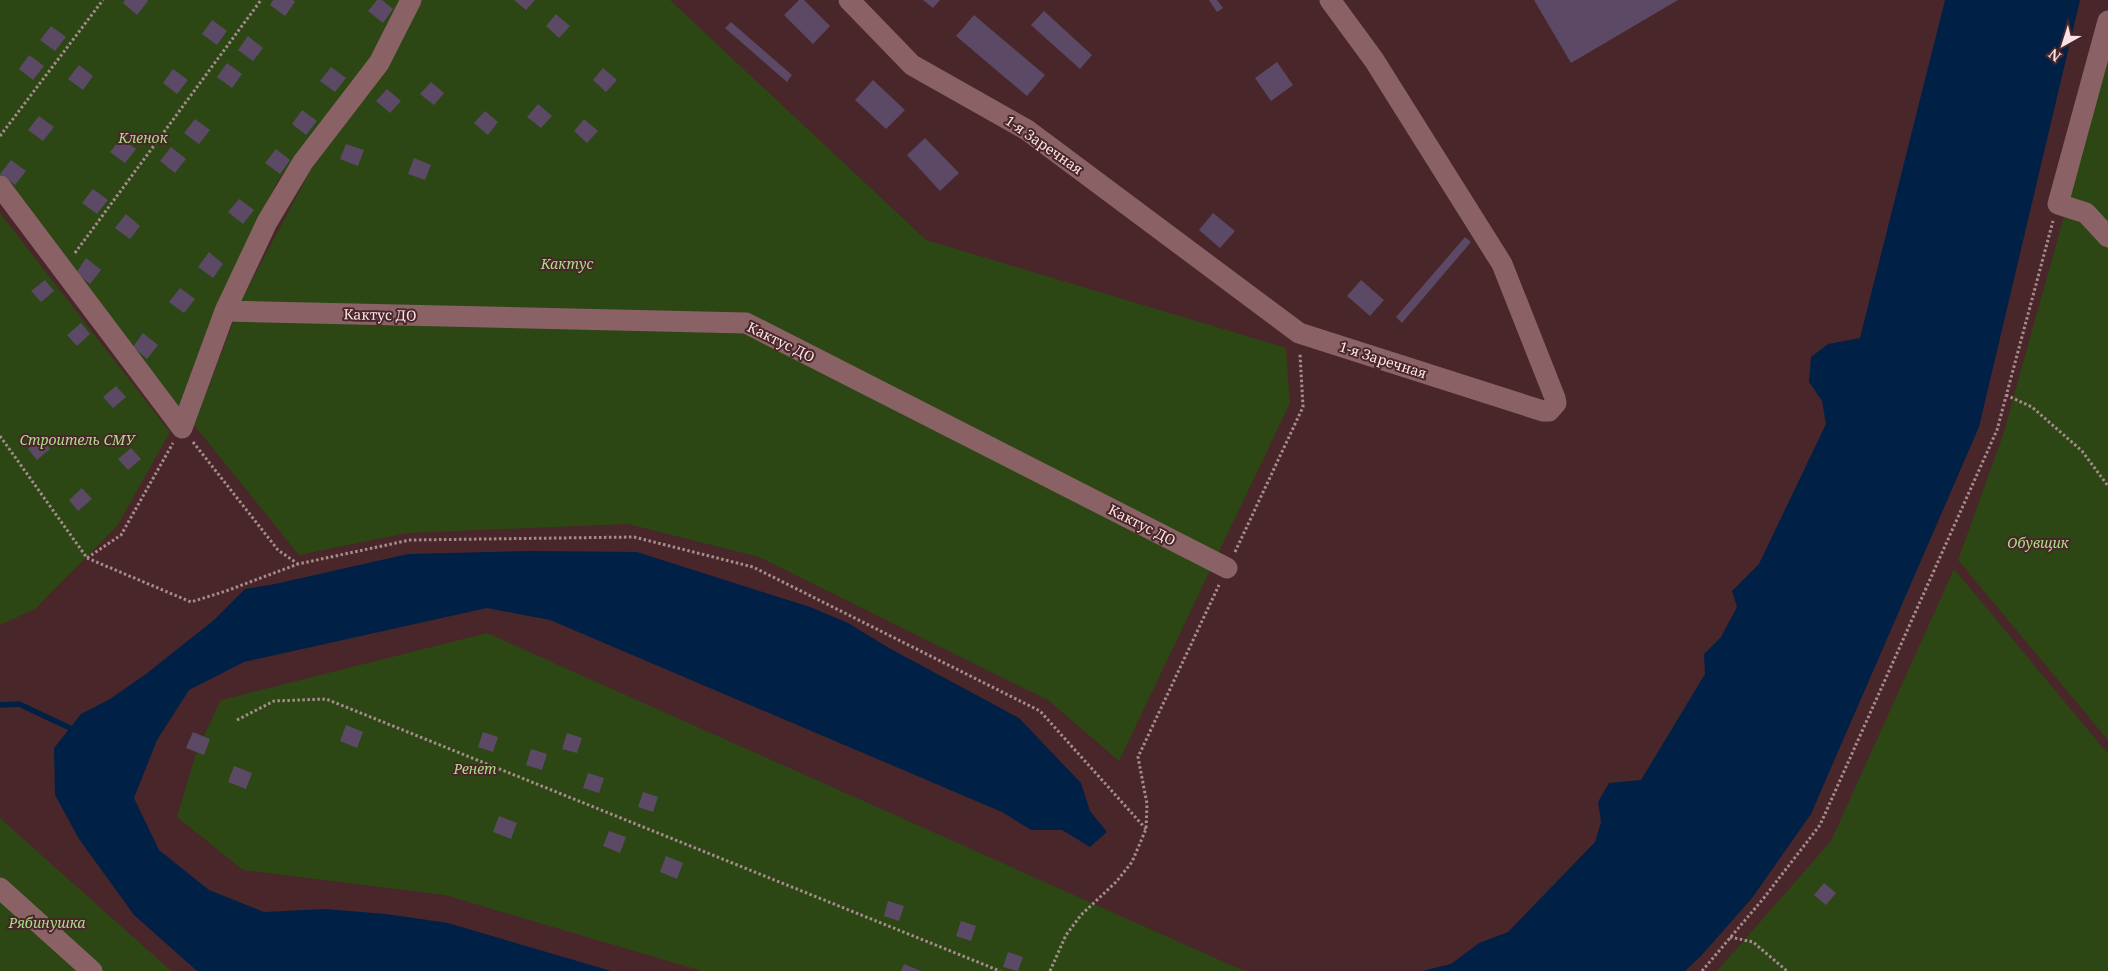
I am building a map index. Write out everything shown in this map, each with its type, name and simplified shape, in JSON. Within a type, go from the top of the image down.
[{"type":"street","points":[[182,428],[225,311],[267,222],[303,162],[379,63],[411,0]]},
{"type":"street","name":"1-я Заречная","points":[[849,0],[912,66],[1027,130],[1299,333],[1543,412],[1549,411],[1556,403],[1502,264],[1374,60],[1330,0]]},
{"type":"street","points":[[2108,21],[2058,204],[2086,213],[2108,237]]},
{"type":"street","points":[[0,186],[182,428]]},
{"type":"street","name":"Кактус ДО","points":[[225,311],[746,323],[1227,568]]},
{"type":"street","points":[[0,888],[92,971]]},
{"type":"path","points":[[0,136],[103,0]]},
{"type":"path","points":[[62,270],[261,0]]},
{"type":"path","points":[[1702,971],[1763,899],[1820,825],[1997,430],[2058,204]]},
{"type":"path","points":[[1050,971],[1066,935],[1081,915],[1116,882],[1132,862],[1146,829],[1147,804],[1138,757],[1303,407],[1299,333]]},
{"type":"path","points":[[2006,395],[2032,407],[2074,445],[2108,486]]},
{"type":"path","points":[[87,558],[121,536],[182,428],[278,550],[298,564]]},
{"type":"path","points":[[0,436],[87,558],[191,602],[298,564],[410,540],[634,537],[753,567],[1040,711],[1146,829]]},
{"type":"path","points":[[237,720],[274,701],[326,700],[1000,971]]},
{"type":"path","points":[[1730,937],[1753,942],[1786,971]]},
{"type":"green space","name":"Кленок","points":[[0,0],[400,0],[367,63],[277,182],[223,291],[179,409],[0,179]]},
{"type":"green space","name":"Кактус","points":[[419,0],[670,0],[926,240],[1286,348],[1290,403],[1119,761],[1048,700],[759,557],[628,524],[407,533],[299,555],[194,425],[242,299],[310,171],[387,65]]},
{"type":"green space","name":"Обувщик","points":[[2108,58],[2108,740],[1958,560],[2003,435]]},
{"type":"green space","name":"Строитель СМУ","points":[[0,213],[170,432],[117,526],[35,609],[0,625]]},
{"type":"green space","points":[[1954,569],[2108,754],[2108,971],[1717,971],[1831,841]]},
{"type":"green space","name":"Ренет","points":[[487,633],[1244,971],[702,971],[445,895],[243,870],[177,817],[197,750],[221,700]]},
{"type":"green space","name":"Рябинушка","points":[[0,818],[171,971],[0,971]]},
{"type":"water","points":[[1945,0],[2080,0],[1979,427],[1811,814],[1752,898],[1701,956],[1685,971],[1422,971],[1451,964],[1479,943],[1508,932],[1595,842],[1601,822],[1598,802],[1609,783],[1641,780],[1705,674],[1704,654],[1721,637],[1737,607],[1732,591],[1759,564],[1826,424],[1822,401],[1809,382],[1811,357],[1828,344],[1860,338]]},
{"type":"water","points":[[532,551],[637,552],[810,607],[848,623],[889,648],[1019,718],[1081,783],[1090,811],[1107,832],[1090,847],[1062,830],[1031,830],[1002,812],[550,620],[487,608],[244,662],[189,690],[157,740],[134,798],[159,850],[209,890],[264,912],[325,909],[386,914],[448,923],[611,971],[197,971],[134,915],[79,839],[55,795],[54,748],[81,714],[110,699],[146,674],[214,620],[245,589],[408,554]]},
{"type":"building","points":[[125,0],[148,1],[137,15],[123,3]]},
{"type":"building","points":[[273,0],[293,0],[295,2],[285,16],[270,5]]},
{"type":"building","points":[[377,0],[382,0],[393,9],[383,23],[368,11]]},
{"type":"building","points":[[514,0],[535,0],[526,10]]},
{"type":"building","points":[[799,0],[804,0],[830,26],[813,44],[784,15]]},
{"type":"building","points":[[923,0],[940,0],[933,8]]},
{"type":"building","points":[[1209,0],[1217,0],[1223,8],[1217,12]]},
{"type":"building","points":[[1534,0],[1678,0],[1571,63]]},
{"type":"building","points":[[1044,11],[1092,55],[1080,69],[1031,25]]},
{"type":"building","points":[[556,14],[570,26],[559,38],[546,26]]},
{"type":"building","points":[[974,15],[1045,75],[1027,96],[956,36]]},
{"type":"building","points":[[212,20],[227,31],[217,45],[202,34]]},
{"type":"building","points":[[731,22],[792,75],[787,82],[725,28]]},
{"type":"building","points":[[51,26],[66,37],[55,51],[40,40]]},
{"type":"building","points":[[248,36],[263,48],[253,61],[238,50]]},
{"type":"building","points":[[29,55],[44,66],[33,80],[19,69]]},
{"type":"building","points":[[1277,62],[1293,85],[1271,101],[1255,78]]},
{"type":"building","points":[[227,63],[242,74],[232,88],[217,77]]},
{"type":"building","points":[[79,65],[93,76],[83,90],[68,79]]},
{"type":"building","points":[[331,67],[346,78],[335,92],[320,81]]},
{"type":"building","points":[[603,68],[617,80],[606,92],[593,80]]},
{"type":"building","points":[[173,69],[188,80],[177,94],[163,83]]},
{"type":"building","points":[[873,80],[905,110],[886,129],[855,100]]},
{"type":"building","points":[[431,82],[444,93],[434,105],[420,94]]},
{"type":"building","points":[[387,89],[401,101],[390,113],[376,101]]},
{"type":"building","points":[[538,104],[552,116],[541,128],[527,117]]},
{"type":"building","points":[[302,110],[317,121],[306,135],[292,124]]},
{"type":"building","points":[[485,111],[498,122],[488,135],[474,123]]},
{"type":"building","points":[[39,116],[54,127],[43,141],[28,130]]},
{"type":"building","points":[[195,119],[210,130],[199,144],[184,133]]},
{"type":"building","points":[[584,119],[598,131],[587,143],[574,131]]},
{"type":"building","points":[[121,138],[136,149],[125,163],[110,152]]},
{"type":"building","points":[[925,138],[959,173],[940,191],[907,155]]},
{"type":"building","points":[[346,144],[364,150],[358,166],[340,159]]},
{"type":"building","points":[[171,147],[186,159],[175,173],[160,161]]},
{"type":"building","points":[[276,149],[290,160],[280,174],[265,163]]},
{"type":"building","points":[[414,158],[431,165],[425,180],[408,174]]},
{"type":"building","points":[[11,160],[26,171],[15,185],[0,174]]},
{"type":"building","points":[[93,189],[108,200],[97,214],[82,203]]},
{"type":"building","points":[[239,199],[254,210],[243,224],[228,212]]},
{"type":"building","points":[[1213,213],[1235,231],[1220,248],[1199,230]]},
{"type":"building","points":[[126,214],[140,226],[130,239],[115,228]]},
{"type":"building","points":[[1465,237],[1471,242],[1402,323],[1396,317]]},
{"type":"building","points":[[209,252],[223,264],[213,278],[198,267]]},
{"type":"building","points":[[86,258],[101,270],[90,284],[76,273]]},
{"type":"building","points":[[45,280],[54,291],[41,302],[31,291]]},
{"type":"building","points":[[1361,280],[1384,300],[1370,316],[1347,296]]},
{"type":"building","points":[[180,288],[195,299],[184,313],[169,302]]},
{"type":"building","points":[[81,323],[90,334],[77,346],[67,335]]},
{"type":"building","points":[[143,333],[158,345],[147,359],[133,347]]},
{"type":"building","points":[[116,386],[126,397],[113,408],[103,397]]},
{"type":"building","points":[[41,437],[50,449],[37,460],[28,449]]},
{"type":"building","points":[[131,448],[141,459],[128,470],[118,459]]},
{"type":"building","points":[[82,488],[92,499],[78,511],[69,500]]},
{"type":"building","points":[[346,725],[363,732],[357,748],[340,741]]},
{"type":"building","points":[[193,732],[210,739],[204,755],[186,748]]},
{"type":"building","points":[[483,732],[498,737],[493,752],[478,747]]},
{"type":"building","points":[[567,733],[582,738],[577,753],[562,749]]},
{"type":"building","points":[[531,749],[547,754],[542,770],[526,765]]},
{"type":"building","points":[[234,766],[252,773],[246,789],[228,782]]},
{"type":"building","points":[[588,773],[604,778],[599,793],[583,788]]},
{"type":"building","points":[[643,792],[658,797],[653,812],[638,807]]},
{"type":"building","points":[[499,816],[517,823],[511,839],[493,832]]},
{"type":"building","points":[[609,831],[626,837],[620,853],[603,846]]},
{"type":"building","points":[[666,856],[683,863],[677,879],[660,872]]},
{"type":"building","points":[[1824,883],[1836,893],[1826,905],[1814,895]]},
{"type":"building","points":[[888,901],[904,906],[899,921],[884,916]]},
{"type":"building","points":[[961,921],[976,926],[971,941],[956,936]]},
{"type":"building","points":[[1008,952],[1023,957],[1018,971],[1003,967]]},
{"type":"building","points":[[904,964],[921,971],[901,971]]},
{"type":"waterway","points":[[0,705],[19,704],[70,728]]}]
